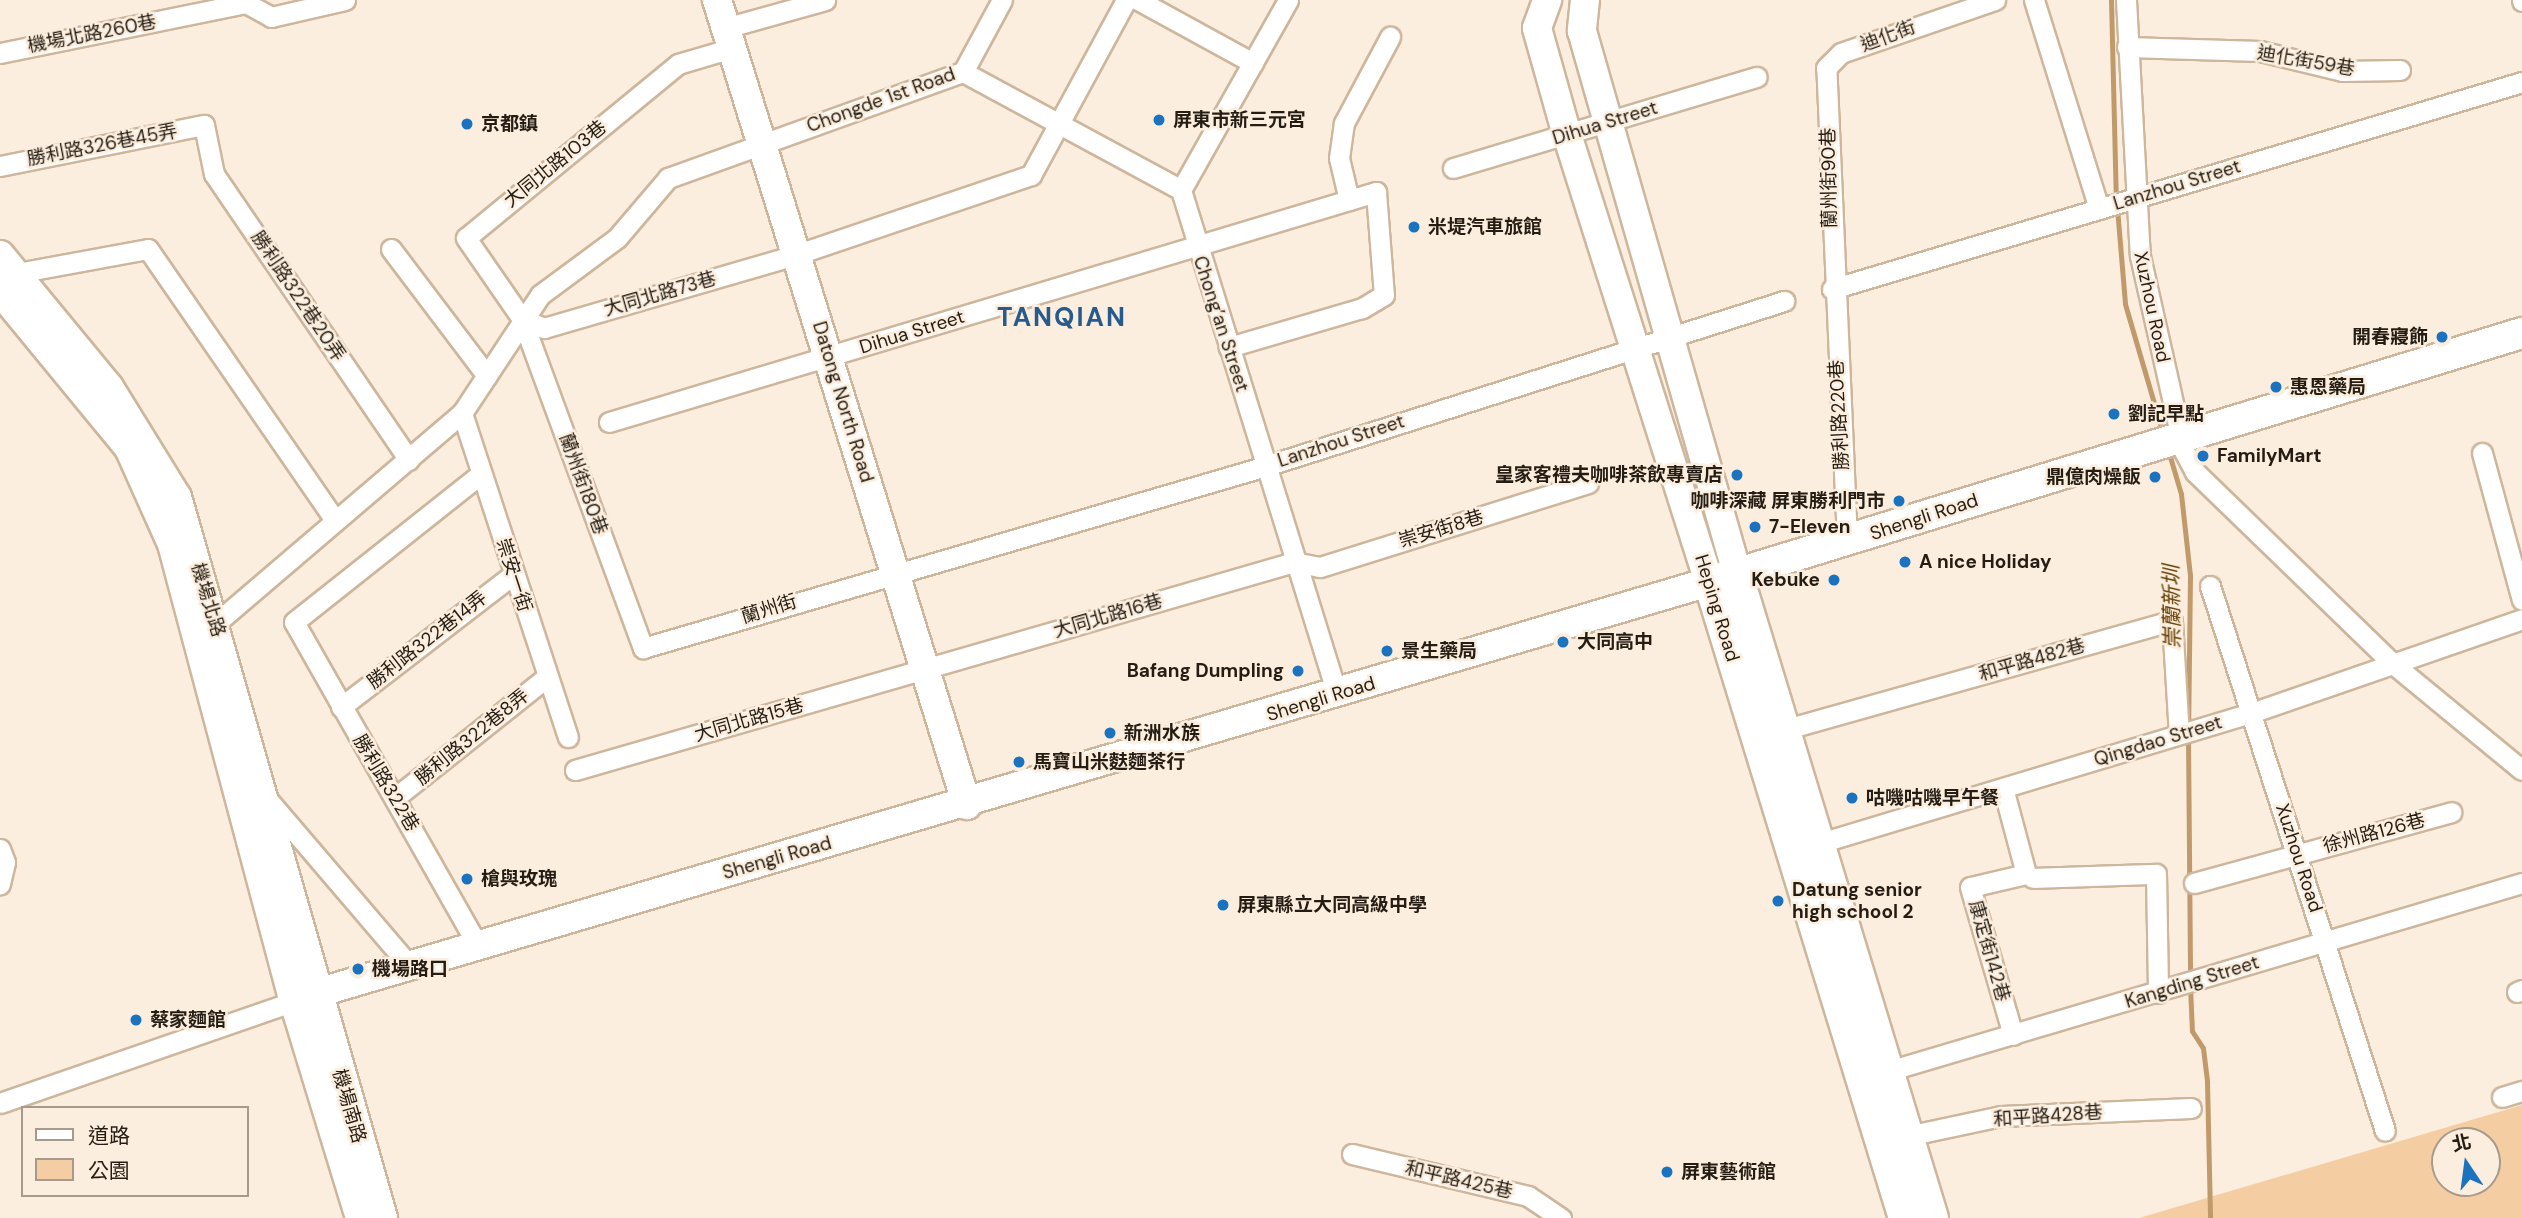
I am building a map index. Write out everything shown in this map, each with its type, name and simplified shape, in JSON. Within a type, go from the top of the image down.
[{"type":"main road","name":"Shengli Road","points":[[1709,582],[2171,438],[2522,333]]},
{"type":"main road","name":"Heping Road","points":[[1737,572],[1783,730],[1804,848]]},
{"type":"main road","name":"Heping Road","points":[[1709,582],[1804,848],[1875,1075],[1904,1218]]},
{"type":"main road","name":"Heping Road","points":[[1875,1075],[1907,1136],[1933,1218]]},
{"type":"street","name":"機場北路260巷","points":[[0,52],[246,3],[271,17],[345,0]]},
{"type":"street","name":"Datong North Road","points":[[716,0],[798,254],[922,669],[967,805]]},
{"type":"street","points":[[729,38],[825,0]]},
{"type":"street","name":"Chongde 1st Road","points":[[216,624],[462,413],[540,295],[617,238],[668,178],[963,72],[1002,0]]},
{"type":"street","name":"大同北路73巷","points":[[522,319],[544,328],[798,254],[1031,175],[1064,124],[1126,0]]},
{"type":"street","points":[[1138,0],[1253,63]]},
{"type":"street","points":[[963,72],[1064,124],[1181,190],[1288,0]]},
{"type":"street","name":"Heping Road","points":[[1585,0],[1582,31],[1606,122],[1737,572]]},
{"type":"street","name":"迪化街","points":[[1826,68],[1840,53],[1994,0]]},
{"type":"street","name":"Xuzhou Road","points":[[2034,0],[2116,203],[2171,438],[2195,472],[2392,663],[2522,770]]},
{"type":"street","points":[[2116,203],[2127,47],[2126,0]]},
{"type":"street","name":"Heping Road","points":[[1541,2],[1537,28],[1567,135],[1709,582]]},
{"type":"street","points":[[1349,200],[1339,158],[1343,123],[1390,37]]},
{"type":"street","name":"大同北路103巷","points":[[522,319],[466,238],[678,64],[729,38]]},
{"type":"street","name":"迪化街59巷","points":[[2127,47],[2260,51],[2342,71],[2400,70]]},
{"type":"street","name":"蘭州街90巷","points":[[1826,68],[1832,289]]},
{"type":"street","name":"Dihua Street","points":[[1453,168],[1757,77]]},
{"type":"street","name":"Lanzhou Street","points":[[1832,289],[2522,82]]},
{"type":"street","name":"勝利路326巷45弄","points":[[0,166],[204,125]]},
{"type":"street","name":"勝利路322巷20弄","points":[[204,125],[214,174],[409,460]]},
{"type":"street","name":"Chong’an Street","points":[[1181,190],[1195,243],[1337,694]]},
{"type":"street","name":"Dihua Street","points":[[609,422],[829,358],[1195,243],[1376,192],[1384,295],[1362,308],[1229,347]]},
{"type":"street","points":[[6,273],[148,249],[335,520]]},
{"type":"street","points":[[391,249],[487,376]]},
{"type":"street","name":"機場北路","points":[[6,273],[109,387],[172,488],[216,624],[251,796]]},
{"type":"street","name":"機場北路","points":[[6,273],[129,448],[172,544],[251,796],[305,997]]},
{"type":"street","name":"勝利路220巷","points":[[1832,289],[1847,541]]},
{"type":"street","name":"Lanzhou Street","points":[[895,572],[1266,466],[1784,301]]},
{"type":"street","name":"蘭州街180巷","points":[[522,319],[643,649]]},
{"type":"street","name":"崇安一街","points":[[462,413],[568,737]]},
{"type":"street","points":[[2482,453],[2522,600]]},
{"type":"street","name":"勝利路322巷","points":[[477,944],[295,622],[481,474]]},
{"type":"street","name":"崇安街8巷","points":[[1294,562],[1320,567],[1588,483]]},
{"type":"street","name":"大同北路16巷","points":[[922,669],[1294,562]]},
{"type":"street","name":"蘭州街","points":[[643,649],[895,572]]},
{"type":"street","name":"勝利路322巷14弄","points":[[341,707],[514,573]]},
{"type":"street","name":"Shengli Road","points":[[305,997],[408,964],[967,805],[1709,582]]},
{"type":"street","name":"Xuzhou Road","points":[[2210,586],[2385,1131]]},
{"type":"street","name":"Qingdao Street","points":[[1804,848],[2251,713],[2522,619]]},
{"type":"street","name":"和平路482巷","points":[[1783,730],[2172,621],[2188,732]]},
{"type":"street","name":"大同北路15巷","points":[[575,771],[922,669]]},
{"type":"street","name":"勝利路322巷8弄","points":[[396,797],[547,677]]},
{"type":"street","name":"康定街142巷","points":[[2003,788],[2026,874],[1970,887],[2013,1035]]},
{"type":"street","points":[[251,796],[408,964]]},
{"type":"street","name":"徐州路126巷","points":[[2194,883],[2451,812]]},
{"type":"street","points":[[0,849],[5,862],[0,884]]},
{"type":"street","points":[[2033,878],[2156,874],[2158,993]]},
{"type":"street","name":"Kangding Street","points":[[1875,1075],[2522,883]]},
{"type":"street","points":[[0,1103],[305,997]]},
{"type":"street","name":"機場南路","points":[[305,997],[360,1218]]},
{"type":"street","name":"機場南路","points":[[305,997],[383,1218]]},
{"type":"street","points":[[2502,1097],[2522,1091]]},
{"type":"street","name":"和平路428巷","points":[[1907,1136],[2001,1116],[2190,1108]]},
{"type":"street","name":"和平路425巷","points":[[1352,1154],[1528,1196],[1561,1218]]},
{"type":"green space","points":[[2522,1105],[2522,1218],[2139,1218],[2431,1132],[2431,1197],[2501,1197],[2501,1127],[2447,1127]]},
{"type":"waterway","name":"崇蘭新圳","points":[[2111,0],[2116,198]]},
{"type":"waterway","name":"崇蘭新圳","points":[[2117,208],[2125,304],[2163,434]]},
{"type":"waterway","name":"崇蘭新圳","points":[[2168,450],[2181,494],[2190,575],[2188,728]]},
{"type":"waterway","name":"崇蘭新圳","points":[[2188,738],[2190,977]]},
{"type":"waterway","name":"崇蘭新圳","points":[[2190,986],[2192,1031],[2203,1048],[2207,1082],[2210,1218]]},
{"type":"place","name":"屏東市新三元宮","points":[[1159,120]]},
{"type":"place","name":"京都鎮","points":[[467,124]]},
{"type":"place","name":"米堤汽車旅館","points":[[1414,227]]},
{"type":"place","name":"開春寢飾","points":[[2442,337]]},
{"type":"place","name":"惠恩藥局","points":[[2276,387]]},
{"type":"place","name":"劉記早點","points":[[2114,414]]},
{"type":"place","name":"FamilyMart","points":[[2203,456]]},
{"type":"place","name":"皇家客禮夫咖啡茶飲專賣店","points":[[1737,475]]},
{"type":"place","name":"鼎億肉燥飯","points":[[2155,477]]},
{"type":"place","name":"咖啡深藏 屏東勝利門市","points":[[1899,501]]},
{"type":"place","name":"7-Eleven","points":[[1755,527]]},
{"type":"place","name":"A nice Holiday","points":[[1905,562]]},
{"type":"place","name":"Kebuke","points":[[1834,580]]},
{"type":"place","name":"大同高中","points":[[1563,642]]},
{"type":"place","name":"景生藥局","points":[[1387,651]]},
{"type":"place","name":"Bafang Dumpling","points":[[1298,671]]},
{"type":"place","name":"新洲水族","points":[[1110,733]]},
{"type":"place","name":"馬寶山米麩麵茶行","points":[[1019,762]]},
{"type":"place","name":"咕嘰咕嘰早午餐","points":[[1852,798]]},
{"type":"place","name":"槍與玫瑰","points":[[467,879]]},
{"type":"place","name":"Datung senior high school 2","points":[[1778,901]]},
{"type":"place","name":"屏東縣立大同高級中學","points":[[1223,905]]},
{"type":"place","name":"機場路口","points":[[358,969]]},
{"type":"place","name":"蔡家麵館","points":[[136,1020]]},
{"type":"place","name":"屏東藝術館","points":[[1667,1172]]},
{"type":"district","name":"TANQIAN","points":[[1062,318]]}]
